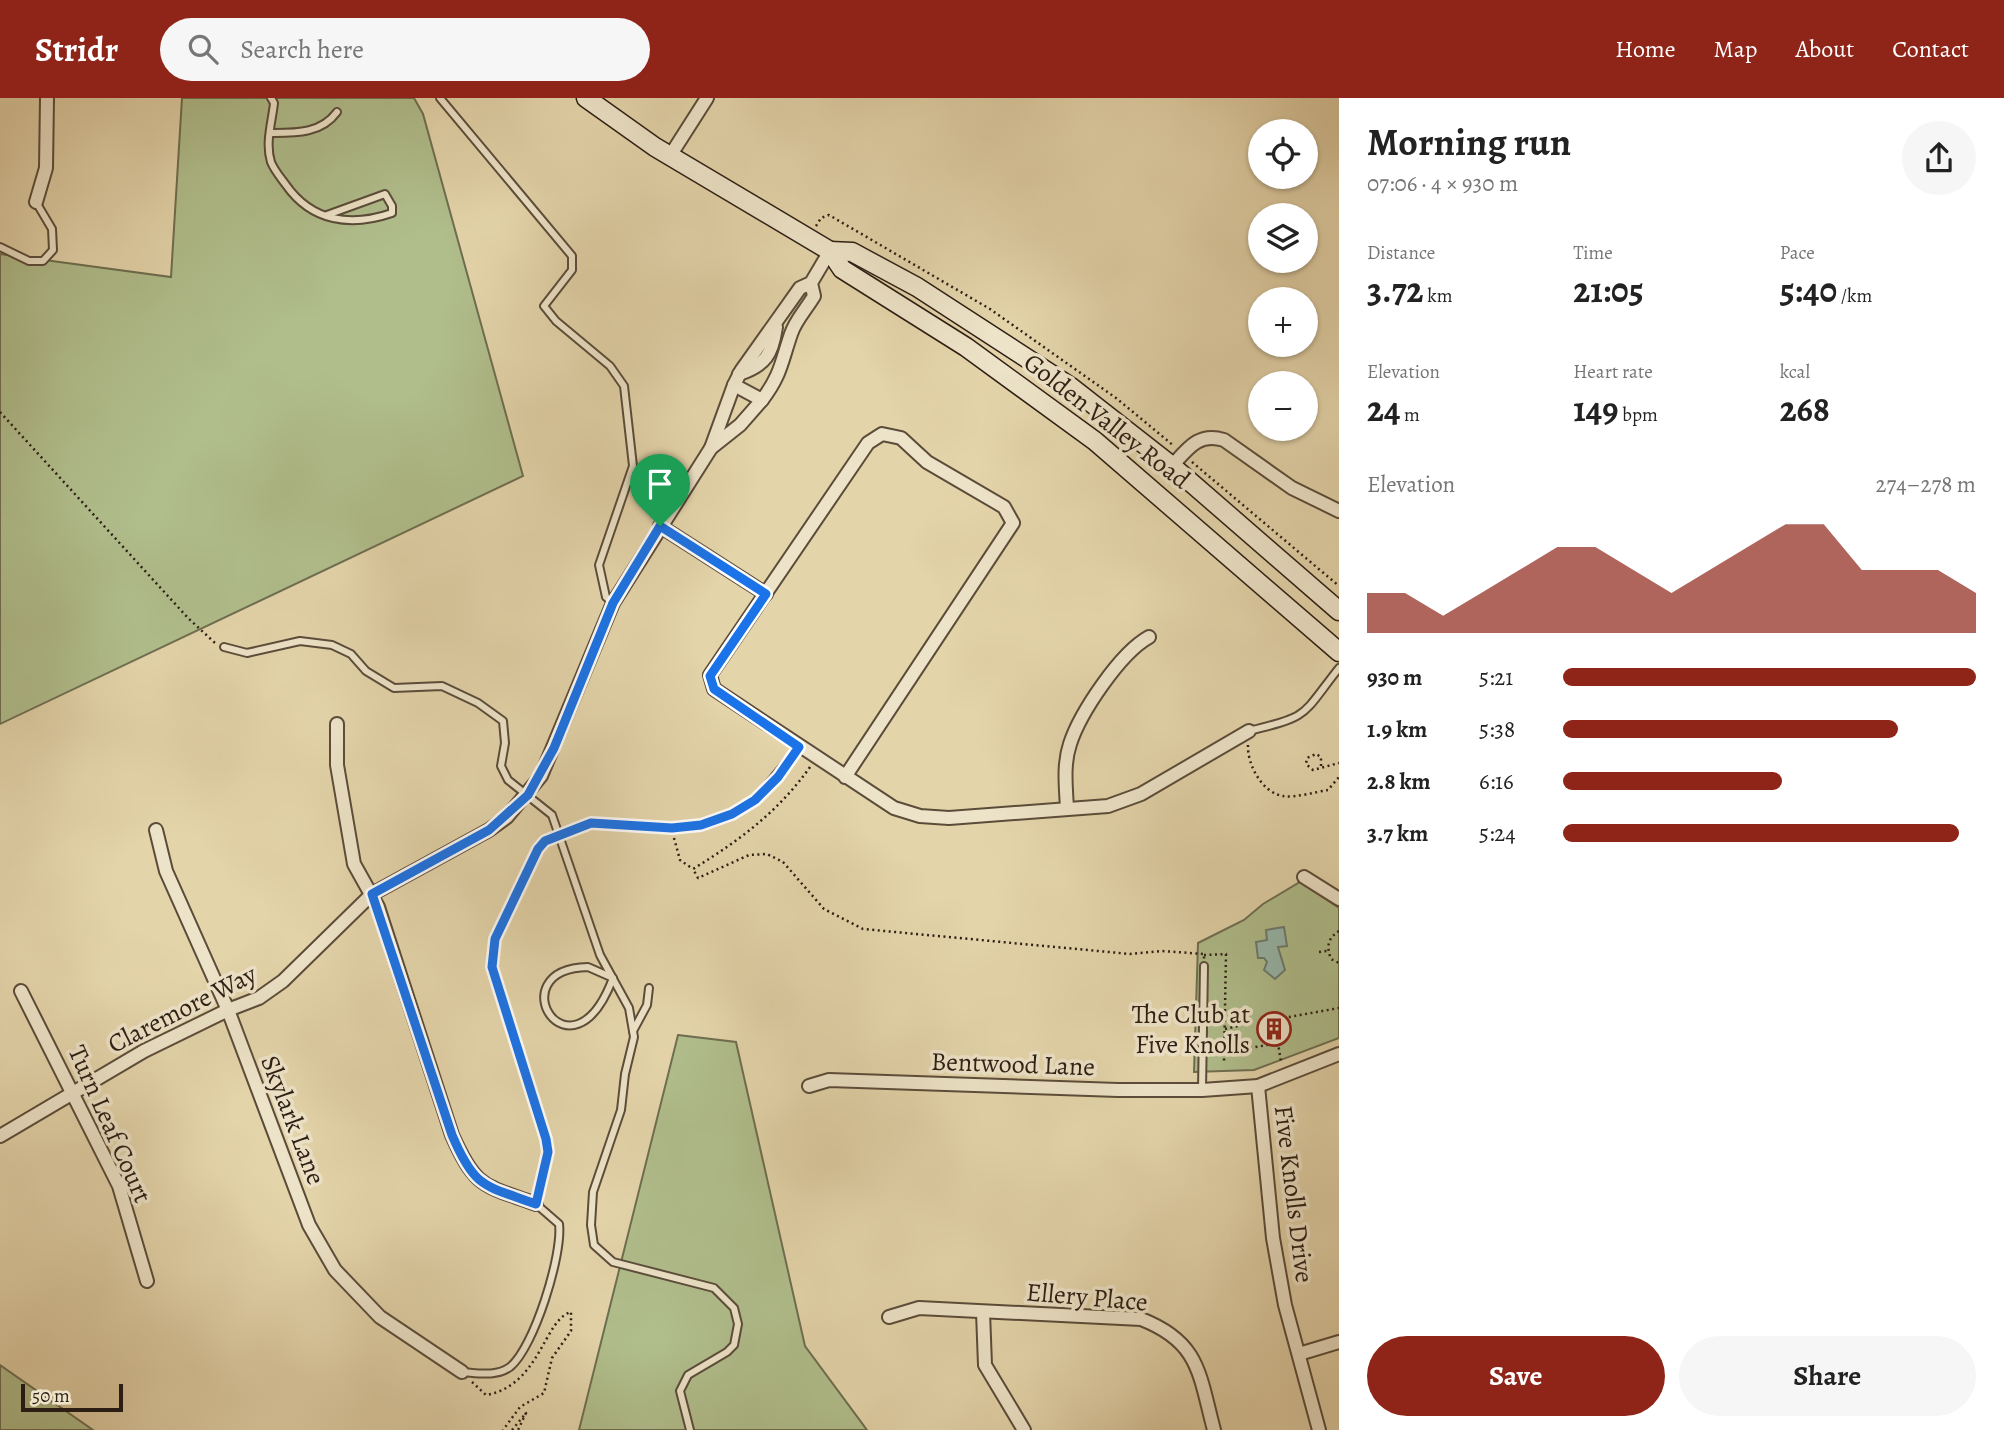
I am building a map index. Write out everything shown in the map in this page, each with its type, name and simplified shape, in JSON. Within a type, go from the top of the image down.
[{"type":"main road","name":"Golden Valley Road","points":[[586,98],[629,131],[830,251],[842,269],[966,347],[1095,441],[1339,652]]},
{"type":"main road","name":"Golden Valley Road","points":[[830,251],[852,251],[918,287],[1071,387],[1172,466],[1339,611]]},
{"type":"street","points":[[36,202],[46,168],[47,98]]},
{"type":"street","points":[[670,156],[707,98]]},
{"type":"street","name":"Claremore Way","points":[[0,1136],[144,1051],[259,998],[283,981],[372,894],[489,830],[528,795],[554,748],[613,603],[711,448],[737,380],[800,288],[811,283],[830,251]]},
{"type":"street","name":"Claremore Way","points":[[711,448],[740,425],[762,400],[784,363],[791,332],[814,296],[811,283]]},
{"type":"street","points":[[737,380],[762,400]]},
{"type":"street","points":[[845,777],[1013,523],[1004,508],[927,461],[901,438],[882,434],[868,443],[710,676],[714,689],[799,747],[817,758],[845,777],[894,808],[920,816],[997,817],[1108,806],[1141,794],[1249,731]]},
{"type":"street","points":[[1172,466],[1195,442],[1214,437],[1224,440],[1292,488],[1339,511]]},
{"type":"street","points":[[660,526],[766,594]]},
{"type":"street","points":[[1067,809],[1065,769],[1069,746],[1079,722],[1121,663],[1149,638]]},
{"type":"street","points":[[337,723],[337,765],[354,864],[372,894],[452,1135],[466,1168],[483,1185],[536,1204]]},
{"type":"street","name":"Skylark Lane","points":[[156,830],[166,871],[228,1010],[309,1225],[335,1270],[380,1317],[462,1372]]},
{"type":"street","points":[[1304,877],[1339,899]]},
{"type":"street","name":"Turn Leaf Court","points":[[21,991],[119,1186],[146,1282]]},
{"type":"street","name":"Bentwood Lane","points":[[809,1086],[829,1080],[1118,1090],[1202,1090],[1258,1086],[1339,1054]]},
{"type":"street","name":"Five Knolls Drive","points":[[1258,1086],[1273,1238],[1285,1305],[1319,1430]]},
{"type":"street","name":"Ellery Place","points":[[889,1317],[919,1308],[1141,1319],[1167,1330],[1184,1344],[1197,1368],[1214,1430]]},
{"type":"street","points":[[983,1312],[985,1365],[1024,1430]]},
{"type":"street","points":[[1300,1354],[1339,1342]]},
{"type":"lane","points":[[271,98],[274,103],[268,145],[271,164],[297,200],[327,215],[347,223],[392,214],[392,206],[385,194],[327,215]]},
{"type":"lane","points":[[440,98],[572,256],[572,270],[544,306],[556,321],[610,366],[624,386],[633,466],[599,565],[606,597],[613,603]]},
{"type":"lane","points":[[271,133],[299,133],[318,128],[337,112]]},
{"type":"lane","points":[[0,247],[29,261],[43,261],[53,250],[52,229],[36,202]]},
{"type":"lane","points":[[224,647],[247,653],[300,641],[332,645],[351,654],[372,676],[394,688],[442,686],[478,703],[503,722],[505,743],[501,766],[509,780],[552,815],[600,955],[629,1008],[633,1031],[621,1110],[593,1192],[591,1225],[594,1245],[612,1262],[714,1288],[734,1308],[738,1324],[734,1345],[688,1375],[680,1391],[690,1430]]},
{"type":"lane","points":[[1249,731],[1298,718],[1309,710],[1339,668]]},
{"type":"lane","points":[[462,1372],[497,1373],[511,1366],[546,1301],[561,1240],[559,1224],[536,1204],[548,1152],[546,1139],[492,967],[495,939],[538,849],[557,835],[600,821],[669,828],[701,825],[732,814],[755,800],[778,777],[799,747]]},
{"type":"lane","points":[[1202,1090],[1204,966]]},
{"type":"lane","points":[[588,967],[613,978],[601,1004],[584,1023],[572,1027],[556,1021],[545,1010],[544,991],[553,977],[570,968],[588,967]]},
{"type":"lane","points":[[633,1031],[647,1005],[649,988]]},
{"type":"path","points":[[0,412],[188,618],[212,642],[224,647]]},
{"type":"path","points":[[1249,731],[1247,758],[1265,786],[1283,796],[1328,790],[1339,777]]},
{"type":"path","points":[[1321,766],[1321,757],[1316,754],[1307,758],[1309,768],[1313,770],[1339,763]]},
{"type":"path","points":[[693,869],[758,827],[782,804],[817,758]]},
{"type":"path","points":[[669,828],[680,860],[693,869],[698,878],[749,855],[767,854],[783,862],[824,909],[863,929],[1130,954],[1162,951],[1226,954],[1224,1062]]},
{"type":"path","points":[[1339,930],[1328,941],[1327,951],[1331,959],[1339,963]]},
{"type":"path","points":[[1319,952],[1327,951]]},
{"type":"path","points":[[1204,955],[1204,966]]},
{"type":"path","points":[[1278,1019],[1339,1008]]},
{"type":"path","points":[[1225,1016],[1236,1013]]},
{"type":"path","points":[[1225,1028],[1238,1026]]},
{"type":"path","points":[[1224,1053],[1278,1043],[1284,1076]]},
{"type":"path","points":[[462,1372],[486,1395],[517,1382],[530,1368],[563,1317],[571,1312],[571,1331],[552,1358],[544,1393],[520,1406],[503,1430]]},
{"type":"path","points":[[512,1430],[526,1413],[518,1430]]},
{"type":"path","points":[[511,1416],[517,1422]]},
{"type":"green space","points":[[182,98],[414,98],[423,114],[523,476],[0,724],[0,254],[171,277]]},
{"type":"green space","points":[[1300,882],[1339,908],[1339,1038],[1254,1070],[1194,1072],[1198,943],[1244,920],[1263,904]]},
{"type":"green space","points":[[678,1035],[736,1042],[805,1346],[867,1430],[579,1430]]},
{"type":"green space","points":[[0,1365],[93,1430],[0,1430]]},
{"type":"water","points":[[1284,927],[1287,946],[1278,947],[1285,970],[1275,979],[1264,970],[1267,962],[1264,958],[1258,958],[1256,942],[1267,940],[1266,930]]},
{"type":"place","name":"The Club at Five Knolls","points":[[1274,1029]]},
{"type":"route","points":[[660,526],[766,594],[710,676],[714,689],[799,747],[778,777],[755,800],[732,814],[701,825],[672,828],[600,821],[557,835],[545,841],[538,849],[495,939],[492,954],[492,967],[546,1139],[548,1152],[536,1204],[483,1185],[466,1168],[452,1135],[372,894],[489,830],[507,817],[528,795],[541,776],[554,748],[597,636],[613,603],[660,526]]}]
